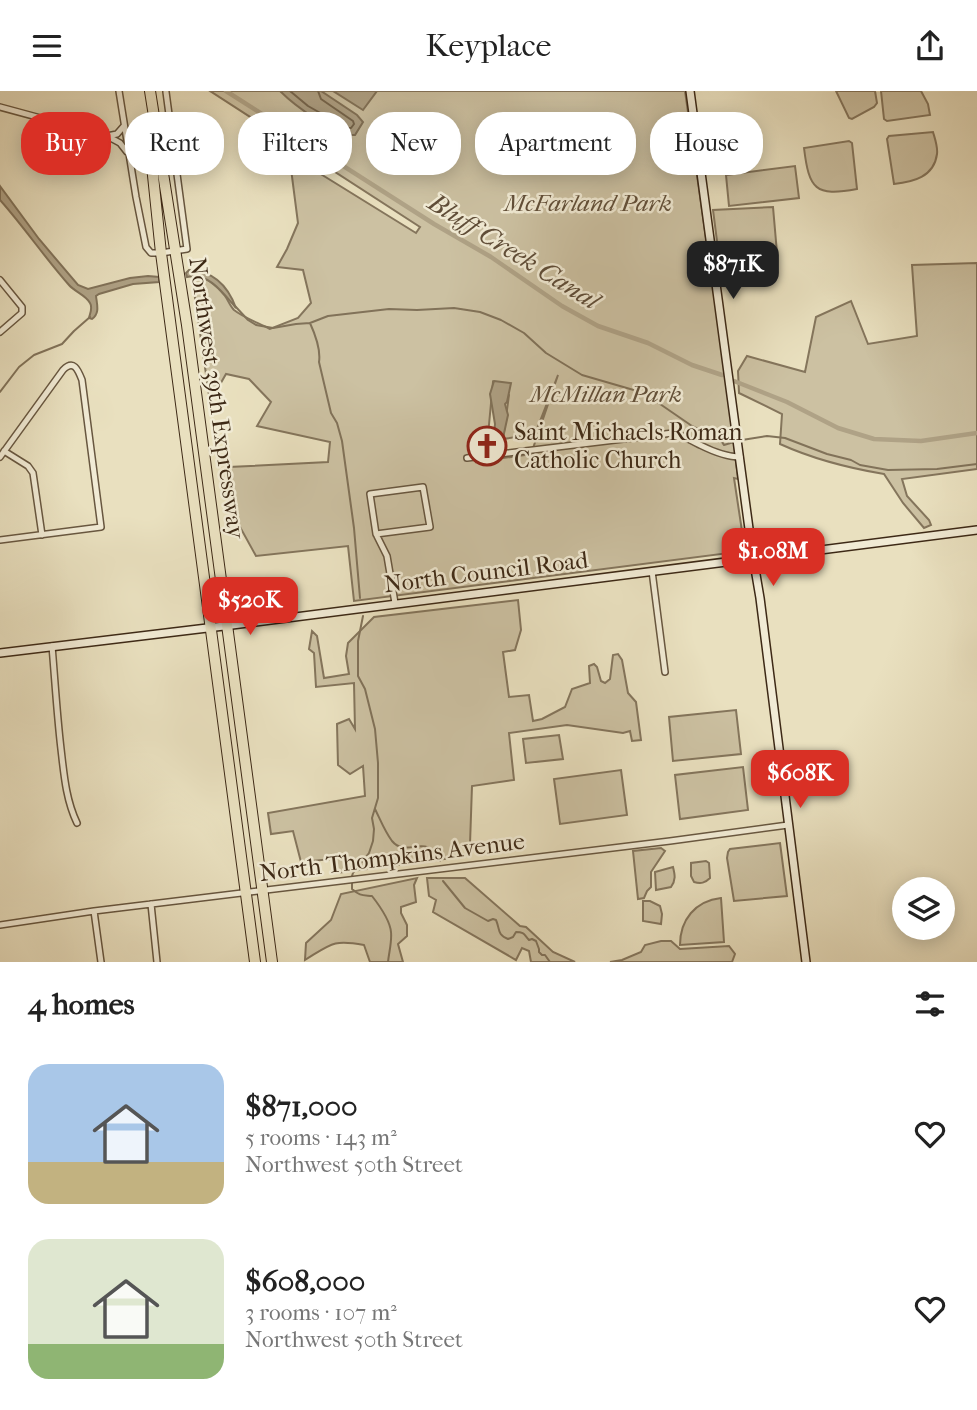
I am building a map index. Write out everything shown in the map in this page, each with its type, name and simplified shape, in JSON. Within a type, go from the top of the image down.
[{"type":"highway","name":"Northwest 39th Expressway","points":[[144,91],[161,253],[255,962]]},
{"type":"highway","name":"Northwest 39th Expressway","points":[[150,91],[176,251],[272,962]]},
{"type":"main road","points":[[690,91],[806,962]]},
{"type":"main road","name":"North Council Road","points":[[0,653],[977,530]]},
{"type":"street","points":[[119,91],[125,131]]},
{"type":"street","points":[[133,175],[146,247],[151,253],[187,249],[166,92]]},
{"type":"street","points":[[0,107],[21,113]]},
{"type":"street","points":[[111,135],[117,134],[124,125]]},
{"type":"street","points":[[111,138],[125,149]]},
{"type":"street","points":[[0,280],[22,307],[22,313],[0,332]]},
{"type":"street","points":[[0,540],[42,535],[101,527],[82,380],[73,365],[68,365],[63,370],[2,454],[28,466],[33,473],[42,535]]},
{"type":"street","points":[[467,458],[673,433],[714,451],[740,457]]},
{"type":"street","points":[[376,534],[430,527],[423,487],[370,494],[376,534],[387,556],[395,603]]},
{"type":"street","points":[[652,571],[665,672]]},
{"type":"street","points":[[52,646],[55,704],[65,786],[77,823]]},
{"type":"street","name":"North Thompkins Avenue","points":[[0,925],[788,824]]},
{"type":"street","points":[[151,904],[157,962]]},
{"type":"street","points":[[94,911],[101,962]]},
{"type":"green space","points":[[210,91],[685,91],[688,112],[650,112],[650,175],[697,175],[728,392],[738,479],[734,478],[745,551],[354,601],[348,546],[256,556],[229,507],[229,467],[328,462],[330,442],[257,426],[271,402],[249,379],[226,374],[210,402],[192,277],[201,277],[210,282],[222,292],[234,310],[270,329],[298,318],[311,303],[303,270],[277,267],[298,223],[292,175],[322,175],[416,233],[420,227],[340,175],[352,175],[352,112],[242,112]],"holes":[[[558,375],[531,454],[477,462],[487,446],[493,382],[509,395],[503,439],[535,434]]]},
{"type":"green space","points":[[836,91],[875,91],[877,103],[852,119],[849,118]]},
{"type":"green space","points":[[881,91],[921,91],[930,115],[887,121],[884,119]]},
{"type":"green space","points":[[933,132],[937,151],[932,168],[915,180],[894,184],[887,139],[889,136]]},
{"type":"green space","points":[[849,141],[852,143],[857,189],[832,192],[817,187],[808,173],[804,148]]},
{"type":"green space","points":[[795,166],[799,198],[729,206],[726,175],[763,175],[763,170]]},
{"type":"green space","points":[[773,207],[777,253],[732,259],[730,252],[718,249],[713,210]]},
{"type":"green space","points":[[977,263],[977,469],[902,479],[907,496],[931,525],[924,528],[884,474],[831,462],[780,444],[782,414],[739,393],[738,371],[747,356],[805,372],[816,317],[851,301],[868,344],[917,336],[912,265]]},
{"type":"green space","points":[[518,600],[521,630],[515,650],[503,652],[509,697],[529,695],[533,721],[542,719],[565,707],[572,689],[590,683],[589,666],[594,664],[597,667],[601,681],[605,683],[610,679],[613,655],[618,654],[622,660],[628,693],[636,702],[641,740],[632,741],[630,731],[623,733],[567,725],[509,733],[514,780],[472,786],[470,844],[460,847],[459,857],[337,873],[332,859],[301,862],[293,831],[271,834],[268,813],[365,796],[363,766],[350,774],[338,765],[337,724],[349,719],[355,729],[354,683],[316,687],[314,653],[309,649],[312,631],[317,636],[324,678],[349,674],[346,656],[348,643],[374,617]]},
{"type":"green space","points":[[736,710],[741,754],[673,761],[669,717]]},
{"type":"green space","points":[[559,735],[563,759],[526,763],[523,739]]},
{"type":"green space","points":[[743,767],[748,810],[680,819],[675,775]]},
{"type":"green space","points":[[621,770],[627,815],[560,824],[554,779]]},
{"type":"green space","points":[[780,843],[787,896],[734,901],[727,858],[730,849]]},
{"type":"green space","points":[[661,848],[665,851],[651,872],[651,887],[644,898],[638,899],[633,851]]},
{"type":"green space","points":[[691,863],[709,863],[710,878],[703,883],[694,882]]},
{"type":"green space","points":[[673,867],[675,877],[671,887],[656,890],[655,872]]},
{"type":"green space","points":[[417,878],[414,885],[416,902],[401,907],[407,925],[407,936],[398,944],[403,962],[370,962],[364,945],[345,943],[333,944],[305,960],[306,943],[331,920],[341,894]]},
{"type":"green space","points":[[427,878],[465,878],[553,952],[575,962],[531,962],[529,951],[522,948],[516,960],[433,912],[436,900],[429,896]]},
{"type":"green space","points":[[721,898],[724,942],[680,945],[683,928],[691,913],[704,903]]},
{"type":"green space","points":[[643,901],[660,906],[661,924],[643,921]]},
{"type":"green space","points":[[671,941],[680,949],[729,946],[735,954],[732,962],[610,962],[622,960],[641,952],[645,945]]},
{"type":"water","points":[[280,91],[321,91],[357,115],[363,122],[355,135],[352,135],[352,112],[304,111]]},
{"type":"water","points":[[333,91],[377,91],[363,110]]},
{"type":"water","points":[[0,186],[39,239],[78,285],[88,289],[148,276],[159,277],[159,282],[133,284],[99,294],[96,296],[96,314],[92,319],[89,318],[91,307],[88,300],[69,285],[0,200]]},
{"type":"water","points":[[189,270],[206,273],[219,281],[236,308],[221,290],[209,281],[195,276],[187,277]]},
{"type":"water","points":[[494,381],[511,383],[505,404],[508,415],[501,447],[494,448],[495,424],[490,394]]},
{"type":"waterway","name":"Bluff Creek Canal","points":[[226,91],[434,224],[491,257],[562,306],[598,326],[648,343],[692,365],[722,375]]},
{"type":"waterway","points":[[235,306],[256,325],[273,328],[310,323],[328,316],[389,309],[454,308],[480,312],[524,333],[546,353],[582,375],[644,393],[724,445],[734,442]]},
{"type":"waterway","points":[[0,392],[19,367],[34,355],[62,344],[90,317]]},
{"type":"waterway","points":[[310,323],[316,337],[331,413],[342,441],[360,598]]},
{"type":"waterway","name":"Bluff Creek Canal","points":[[734,381],[787,402],[838,428],[874,439],[921,441],[977,433]]},
{"type":"waterway","points":[[742,440],[767,436],[785,438],[860,465],[888,470],[937,469],[977,464]]},
{"type":"waterway","points":[[352,876],[369,853],[373,841],[372,818],[378,798],[375,729],[365,689],[358,676],[358,641],[363,616]]},
{"type":"waterway","points":[[375,809],[389,837],[398,846],[429,848],[440,861]]},
{"type":"waterway","points":[[443,881],[465,908],[488,921],[496,920],[500,934],[504,937],[508,939],[519,932],[529,940],[536,941],[539,952],[550,962]]},
{"type":"waterway","points":[[352,883],[352,889],[357,893],[372,896],[386,918],[391,936],[388,962]]},
{"type":"place","name":"Saint Michaels Roman Catholic Church","points":[[487,446]]},
{"type":"park label","name":"McFarland Park","points":[[588,203]]},
{"type":"park label","name":"McMillan Park","points":[[606,394]]}]
